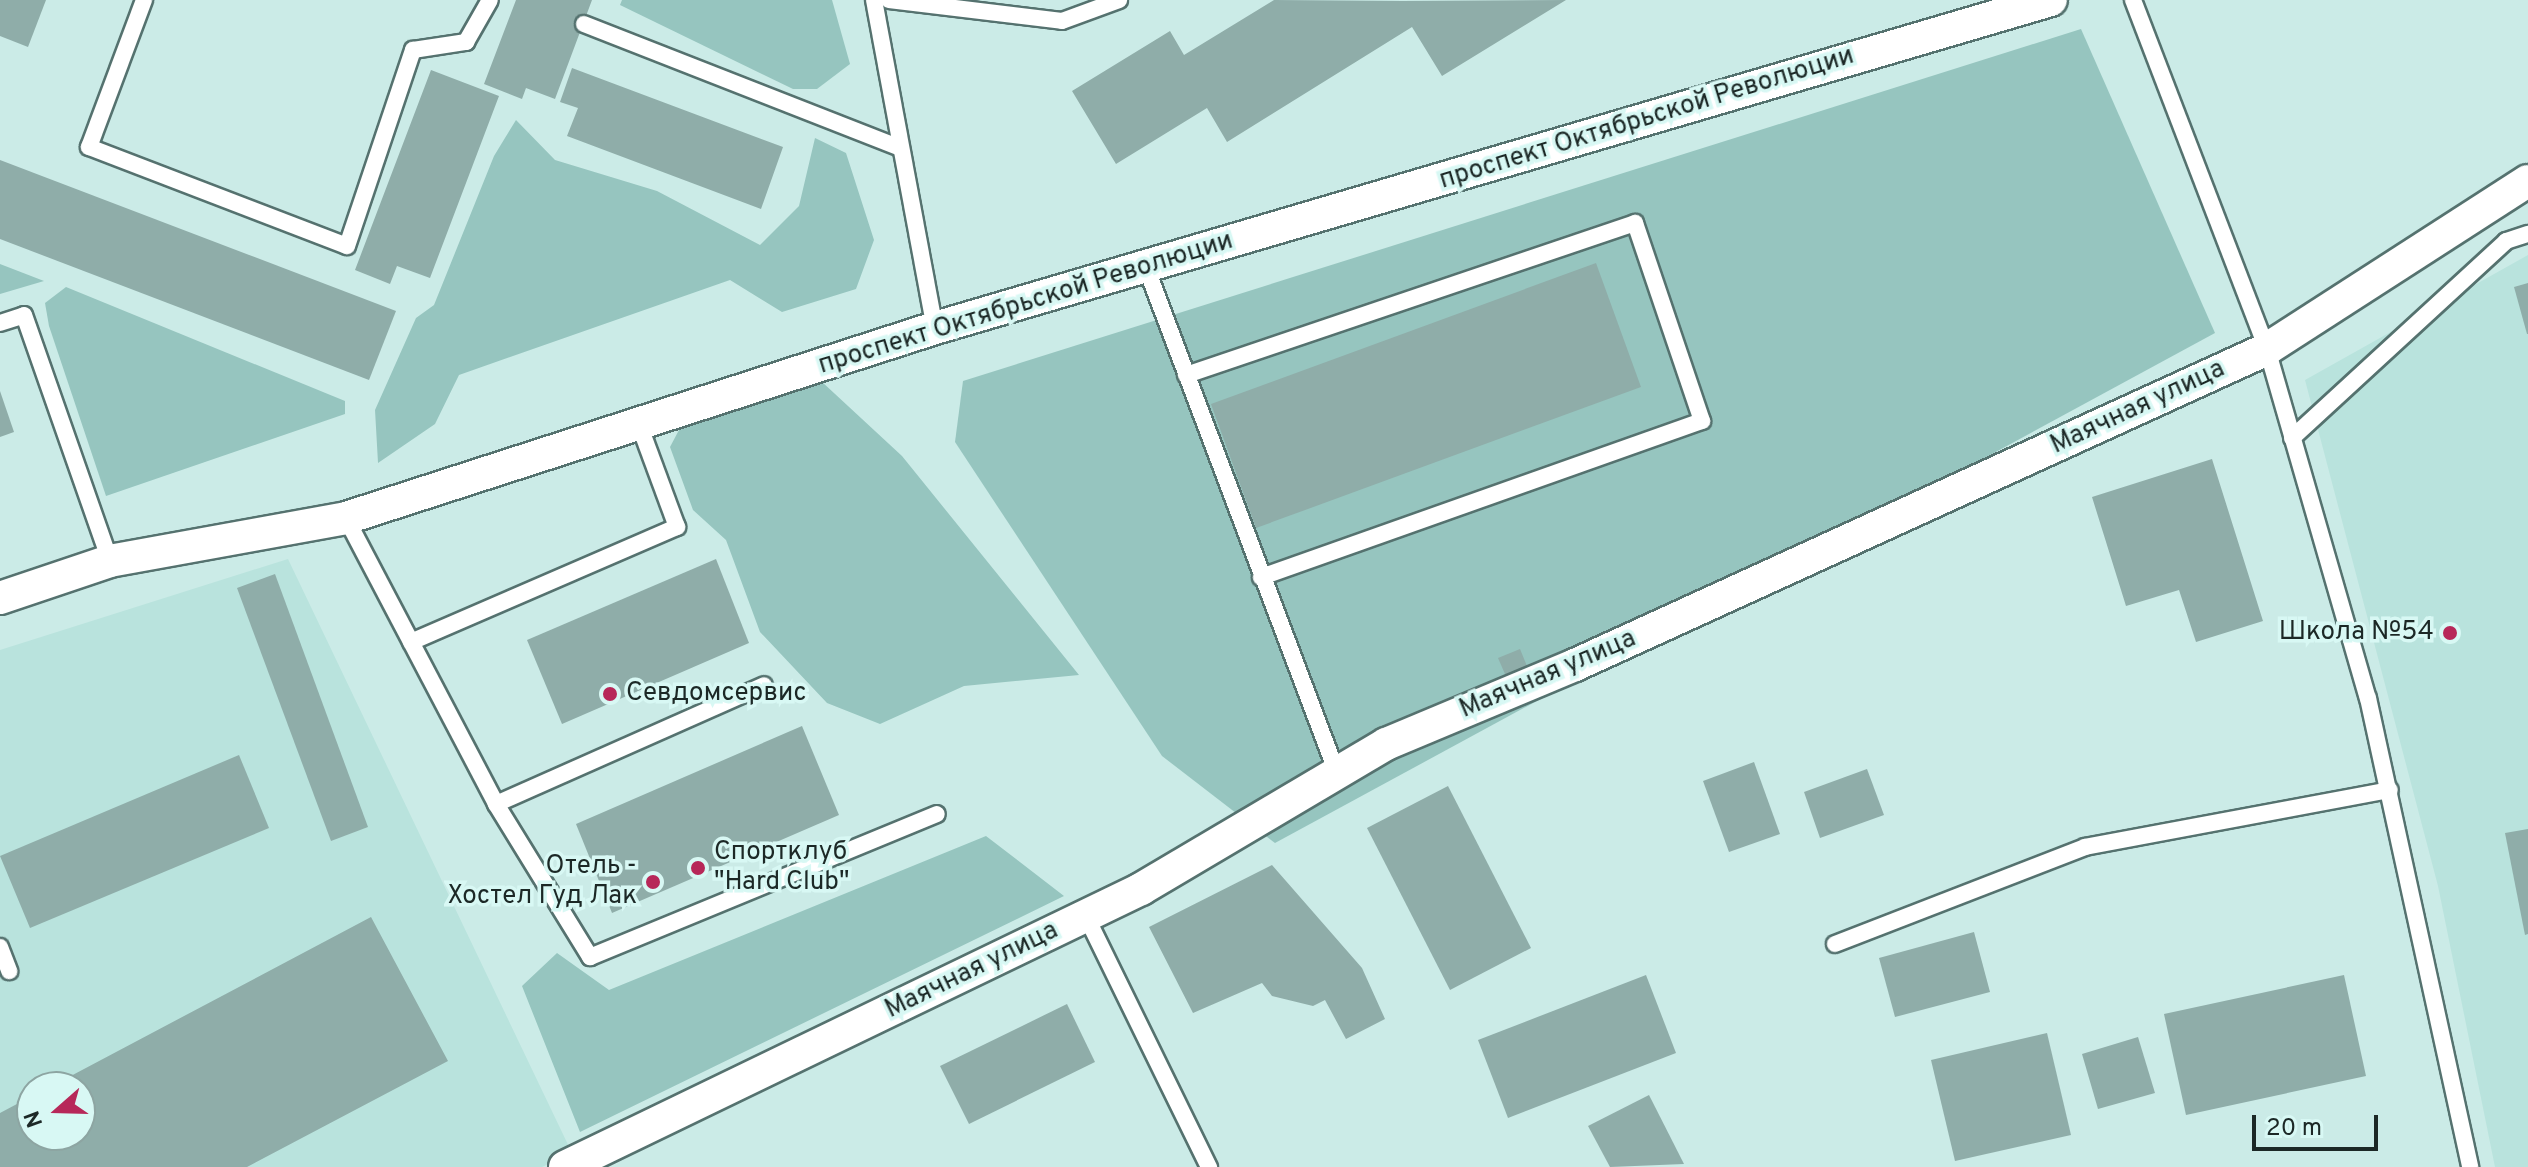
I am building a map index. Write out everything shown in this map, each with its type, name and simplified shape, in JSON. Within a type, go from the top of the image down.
[{"type":"street","name":"проспект Октябрьской Революции","points":[[0,598],[110,561],[346,518],[935,328],[2051,0]]},
{"type":"street","name":"Маячная улица","points":[[565,1167],[1086,916],[1386,744],[1575,665],[2267,349],[2528,181]]},
{"type":"lane","points":[[144,0],[89,147],[347,246],[413,50],[466,42],[490,0]]},
{"type":"lane","points":[[874,0],[898,147],[935,328]]},
{"type":"lane","points":[[889,0],[1062,21],[1119,0]]},
{"type":"lane","points":[[2133,0],[2267,349],[2390,790],[2470,1167]]},
{"type":"lane","points":[[584,24],[898,147]]},
{"type":"lane","points":[[1186,375],[1635,223],[1702,421],[1261,577]]},
{"type":"lane","points":[[2292,438],[2506,241],[2528,234]]},
{"type":"lane","points":[[1146,267],[1337,773]]},
{"type":"lane","points":[[0,323],[24,315],[110,561]]},
{"type":"lane","points":[[411,642],[677,527],[639,424]]},
{"type":"lane","points":[[346,518],[496,804],[590,957],[937,814]]},
{"type":"lane","points":[[496,804],[764,685]]},
{"type":"lane","points":[[1835,944],[2085,847],[2390,790]]},
{"type":"lane","points":[[1086,916],[1209,1167]]},
{"type":"lane","points":[[0,947],[9,971]]},
{"type":"shaded area","points":[[622,0],[832,0],[850,64],[817,89],[793,89],[620,5]]},
{"type":"shaded area","points":[[2081,29],[2215,333],[1275,843],[1162,756],[955,442],[963,381]]},
{"type":"shaded area","points":[[516,120],[555,160],[657,191],[760,245],[799,206],[815,138],[846,153],[874,240],[856,289],[782,312],[730,280],[459,375],[435,424],[378,463],[375,410],[416,318],[434,305],[494,156]]},
{"type":"shaded area","name":"Школа №54","points":[[2528,255],[2528,1167],[2495,1167],[2438,886],[2305,380]]},
{"type":"shaded area","points":[[0,264],[44,281],[0,294]]},
{"type":"shaded area","points":[[66,287],[345,401],[345,414],[106,496],[49,326],[45,303]]},
{"type":"shaded area","points":[[821,381],[902,456],[1079,675],[964,686],[880,724],[827,703],[760,632],[726,540],[693,510],[670,447],[679,430]]},
{"type":"shaded area","points":[[288,559],[572,1153],[542,1167],[0,1167],[0,650]]},
{"type":"shaded area","points":[[986,836],[1064,896],[580,1132],[522,986],[557,953],[609,990]]},
{"type":"building","points":[[0,0],[46,0],[28,47],[0,36]]},
{"type":"building","points":[[516,0],[592,0],[555,99],[526,88],[522,99],[484,84]]},
{"type":"building","points":[[1274,0],[1566,0],[1442,76],[1412,27],[1227,142],[1207,108],[1116,164],[1072,91],[1170,31],[1184,55]]},
{"type":"building","points":[[572,68],[783,147],[761,209],[567,136],[578,108],[560,102]]},
{"type":"building","points":[[431,70],[499,96],[430,278],[397,266],[390,284],[355,270]]},
{"type":"building","points":[[0,160],[396,311],[369,380],[0,239]]},
{"type":"building","points":[[1596,263],[1641,387],[1256,528],[1211,404]]},
{"type":"building","points":[[2528,283],[2528,334],[2527,334],[2514,287]]},
{"type":"building","points":[[0,391],[14,432],[0,437]]},
{"type":"building","points":[[2212,459],[2263,621],[2196,642],[2179,590],[2126,606],[2092,497]]},
{"type":"building","points":[[716,559],[749,643],[562,724],[527,640]]},
{"type":"building","points":[[275,574],[368,827],[331,841],[237,588]]},
{"type":"building","points":[[1520,649],[1533,681],[1512,690],[1498,658]]},
{"type":"building","points":[[802,726],[839,815],[612,913],[576,824]]},
{"type":"building","points":[[239,755],[269,828],[30,928],[0,856]]},
{"type":"building","points":[[1754,762],[1780,834],[1729,852],[1703,781]]},
{"type":"building","points":[[1867,769],[1884,815],[1820,838],[1804,792]]},
{"type":"building","points":[[1448,786],[1531,948],[1450,990],[1367,828]]},
{"type":"building","points":[[2528,829],[2528,934],[2525,935],[2505,833]]},
{"type":"building","points":[[1272,865],[1362,968],[1385,1019],[1346,1039],[1325,1000],[1313,1006],[1272,996],[1262,983],[1193,1013],[1149,927]]},
{"type":"building","points":[[371,917],[448,1061],[247,1167],[0,1167],[0,1113],[16,1104],[16,1151],[96,1151],[96,1071],[80,1071]]},
{"type":"building","points":[[1974,932],[1990,992],[1895,1017],[1879,958]]},
{"type":"building","points":[[1646,975],[1676,1053],[1508,1118],[1478,1040]]},
{"type":"building","points":[[2344,975],[2366,1076],[2186,1115],[2164,1014]]},
{"type":"building","points":[[1067,1004],[1095,1062],[969,1124],[940,1066]]},
{"type":"building","points":[[2047,1033],[2071,1135],[1955,1161],[1931,1060]]},
{"type":"building","points":[[2138,1037],[2155,1093],[2098,1109],[2082,1054]]},
{"type":"building","points":[[1649,1095],[1684,1164],[1610,1167],[1588,1126]]},
{"type":"place","name":"Школа №54","points":[[2450,633]]},
{"type":"place","name":"Севдомсервис","points":[[610,694]]},
{"type":"place","name":"Спортклуб \"Hard Club\"","points":[[698,868]]},
{"type":"place","name":"Отель - Хостел Гуд Лак","points":[[653,882]]}]
